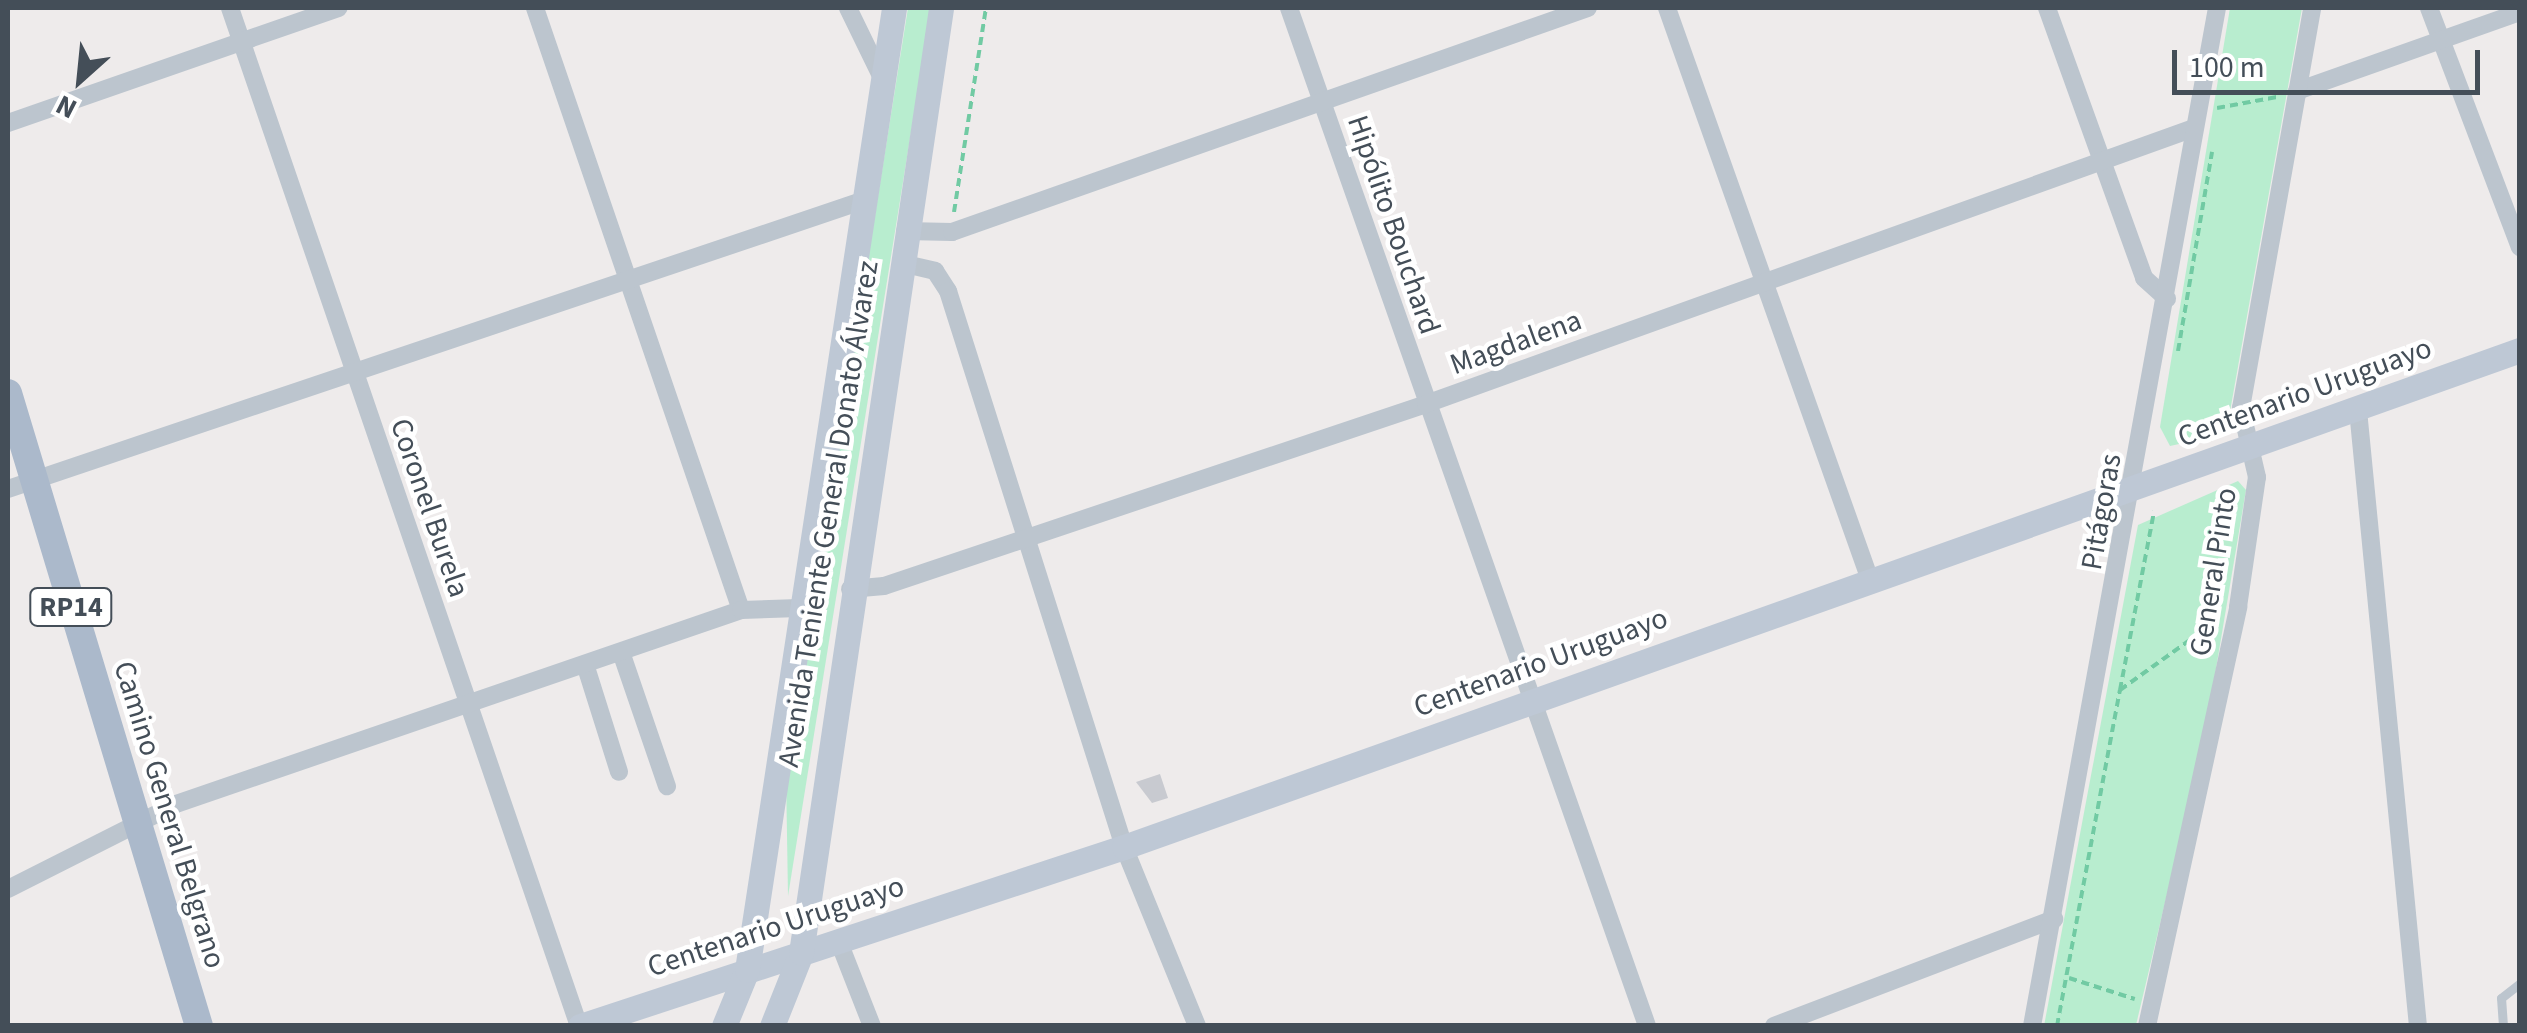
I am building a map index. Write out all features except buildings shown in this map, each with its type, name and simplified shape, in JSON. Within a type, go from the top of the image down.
[{"type":"main road","name":"Avenida Teniente General Donato Álvarez","points":[[724,1026],[747,970],[799,608],[894,8]]},
{"type":"main road","name":"Avenida Teniente General Donato Álvarez","points":[[772,1026],[800,954],[850,589],[941,8]]},
{"type":"main road","name":"Centenario Uruguayo","points":[[580,1026],[1124,847],[2520,350]]},
{"type":"main road","name":"Camino General Belgrano","points":[[8,393],[21,488],[137,820],[199,1026]]},
{"type":"street","name":"Coronel Burela","points":[[230,8],[580,1026]]},
{"type":"street","points":[[8,123],[339,8]]},
{"type":"street","points":[[535,8],[741,610]]},
{"type":"street","points":[[848,8],[882,78]]},
{"type":"street","name":"Hipólito Bouchard","points":[[1288,8],[1647,1026]]},
{"type":"street","points":[[905,231],[944,234],[1588,8]]},
{"type":"street","points":[[1667,8],[1870,580]]},
{"type":"street","points":[[2047,8],[2144,278],[2167,299]]},
{"type":"street","name":"Pitágoras","points":[[2032,1026],[2135,490],[2217,8]]},
{"type":"street","name":"General Pinto","points":[[2147,1026],[2238,607],[2257,477],[2241,408],[2312,8]]},
{"type":"street","points":[[2429,8],[2520,246]]},
{"type":"street","points":[[2296,91],[2520,12]]},
{"type":"street","name":"Magdalena","points":[[850,589],[1029,538],[1426,404],[2194,128]]},
{"type":"street","points":[[21,488],[353,371],[864,200]]},
{"type":"street","points":[[944,234],[935,271],[1029,538],[1124,847],[1197,1026]]},
{"type":"street","points":[[900,264],[935,271]]},
{"type":"street","points":[[2358,410],[2418,1026]]},
{"type":"street","points":[[8,889],[137,820],[741,610],[799,608]]},
{"type":"street","points":[[621,652],[666,786]]},
{"type":"street","points":[[585,664],[620,772]]},
{"type":"street","points":[[1774,1026],[2054,919]]},
{"type":"street","points":[[839,942],[872,1026]]},
{"type":"lane","points":[[2503,1026],[2500,998],[2520,983]]},
{"type":"path","points":[[944,234],[986,8]]},
{"type":"path","points":[[2198,109],[2296,91]]},
{"type":"path","points":[[2216,125],[2218,108]]},
{"type":"path","points":[[2178,351],[2213,142]]},
{"type":"path","points":[[2057,1026],[2154,512]]},
{"type":"path","points":[[2120,690],[2219,618]]},
{"type":"path","points":[[2068,978],[2135,999]]},
{"type":"green space","points":[[908,8],[931,8],[788,896],[786,773]]},
{"type":"green space","points":[[2230,8],[2302,8],[2229,417],[2220,435],[2170,446],[2160,427]]},
{"type":"green space","points":[[2238,481],[2246,490],[2205,734],[2136,1025],[2044,1026],[2138,525]]}]
